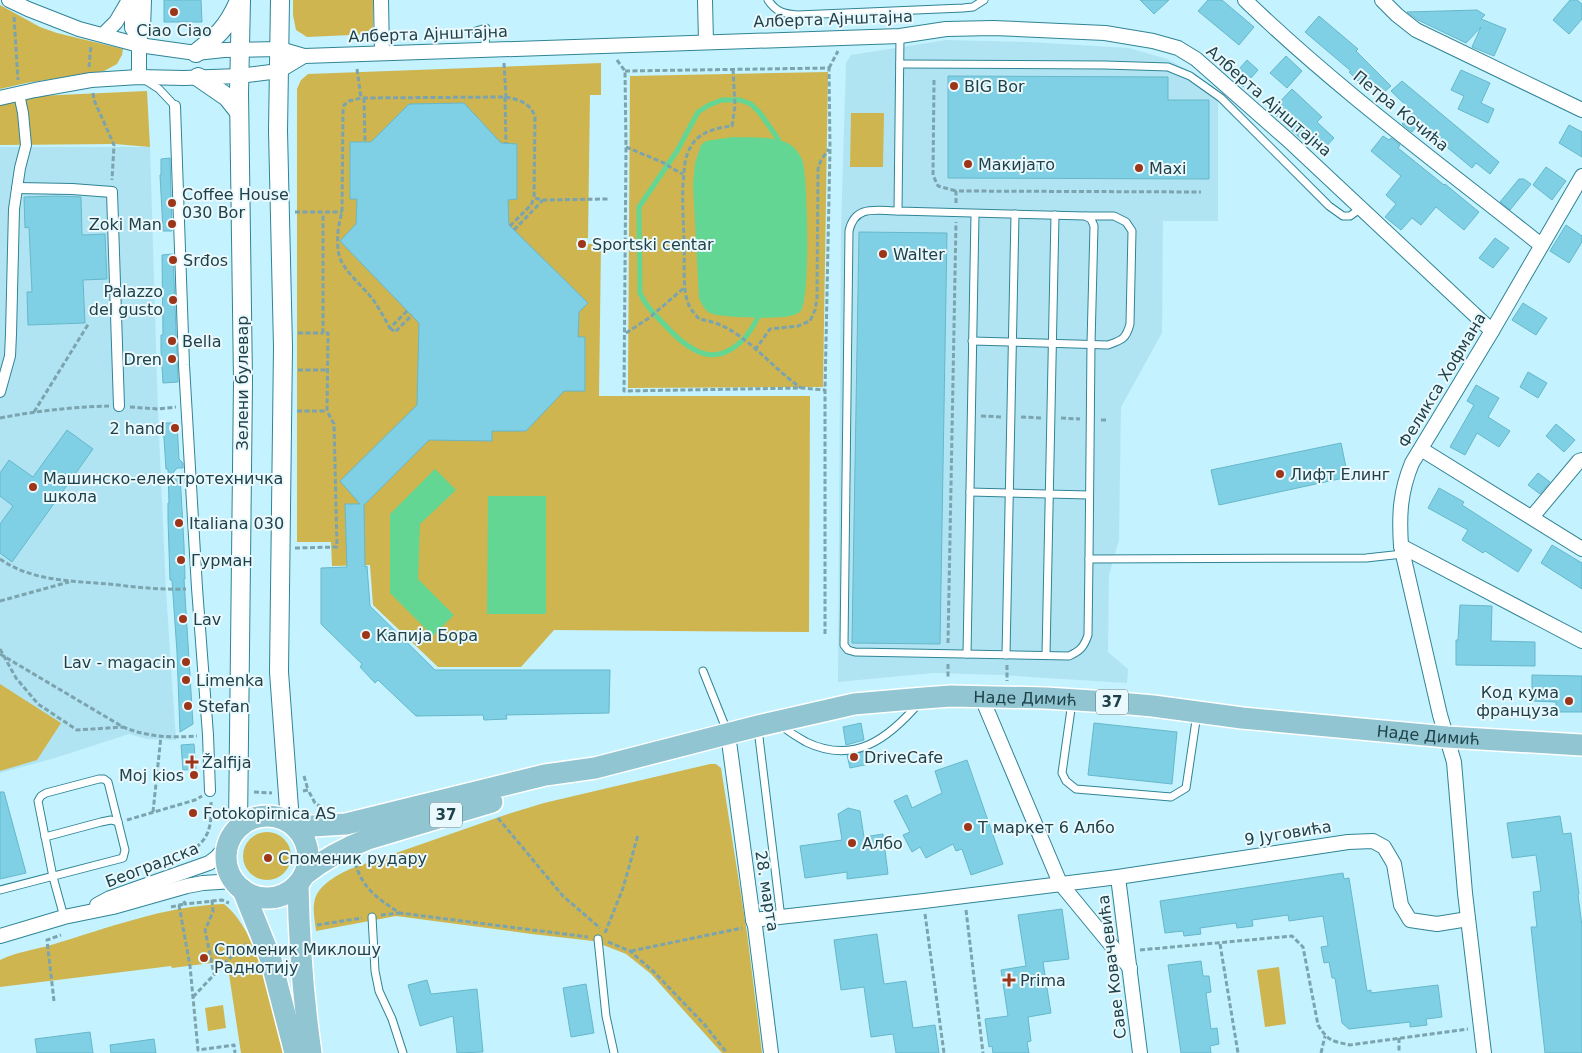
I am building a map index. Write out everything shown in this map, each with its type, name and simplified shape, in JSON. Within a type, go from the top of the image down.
[{"type":"main road","name":"Наде Димић","points":[[595,768],[854,704],[948,696],[1007,697],[1144,705],[1242,718],[1447,737],[1582,745]]},
{"type":"main road","name":"37","points":[[238,826],[250,819],[263,815],[277,817],[293,824],[346,824],[545,775],[595,768]]},
{"type":"main road","name":"37","points":[[238,886],[254,896],[268,898],[281,896],[329,857],[351,846],[377,836],[546,787],[595,768]]},
{"type":"main road","points":[[293,824],[303,836],[308,858],[301,880],[301,969],[311,1053]]},
{"type":"main road","points":[[238,826],[231,835],[227,846],[226,865],[238,886],[271,960],[295,1053]]},
{"type":"street","points":[[102,35],[116,22],[131,0]]},
{"type":"street","points":[[131,0],[132,28],[139,42]]},
{"type":"street","points":[[139,77],[139,42],[143,30],[144,0]]},
{"type":"street","points":[[196,53],[231,20],[240,0]]},
{"type":"street","name":"Зелени булевар","points":[[238,826],[243,381],[239,112],[240,0]]},
{"type":"street","points":[[280,0],[278,132],[283,348],[279,672],[293,824]]},
{"type":"street","points":[[382,0],[382,53]]},
{"type":"street","points":[[705,0],[706,42]]},
{"type":"street","name":"Петра Кочића","points":[[1244,0],[1282,36],[1356,98],[1541,245]]},
{"type":"street","points":[[1382,0],[1396,15],[1416,30],[1582,110]]},
{"type":"street","points":[[12,2],[79,29],[196,53],[224,50],[280,49],[304,56]]},
{"type":"street","name":"Алберта Ајнштајна","points":[[304,56],[900,36],[946,29],[993,28],[1104,33],[1153,42],[1178,48],[1196,58],[1361,208],[1492,331]]},
{"type":"street","points":[[0,98],[91,80],[139,77],[239,76],[279,71],[304,56]]},
{"type":"street","points":[[198,77],[224,95],[239,112]]},
{"type":"street","points":[[0,392],[7,369],[11,342],[12,228],[16,188],[26,145],[19,94]]},
{"type":"street","points":[[175,106],[186,407],[210,791]]},
{"type":"street","name":"Феликса Хофмана","points":[[1484,1053],[1468,919],[1454,762],[1440,715],[1402,550],[1400,517],[1402,498],[1412,463],[1492,331],[1582,176]]},
{"type":"street","points":[[16,188],[72,188],[112,192],[120,406]]},
{"type":"street","points":[[1421,449],[1582,549]]},
{"type":"street","points":[[1532,517],[1579,461],[1582,460]]},
{"type":"street","points":[[1402,550],[1582,641]]},
{"type":"street","points":[[981,696],[1060,883],[1130,968]]},
{"type":"street","name":"28. марта","points":[[728,734],[771,1053]]},
{"type":"street","name":"9 Југовића","points":[[754,923],[781,918],[1118,877],[1348,842],[1374,841],[1384,847],[1394,864],[1401,905],[1410,920],[1437,924],[1468,919]]},
{"type":"street","name":"Београдска","points":[[87,912],[110,898],[209,862],[216,858],[227,846]]},
{"type":"street","name":"Саве Ковачевића","points":[[1118,877],[1140,1053]]},
{"type":"street","name":"Београдска","points":[[0,936],[64,917],[113,907],[203,883],[238,886]]},
{"type":"lane","points":[[768,0],[781,13],[798,15],[963,8],[973,7],[984,0]]},
{"type":"lane","points":[[476,31],[486,28],[486,49]]},
{"type":"lane","points":[[898,211],[900,36]]},
{"type":"lane","points":[[900,64],[1168,67],[1190,76],[1221,98],[1329,206],[1342,216],[1350,216],[1361,208]]},
{"type":"lane","points":[[139,77],[160,89],[175,106]]},
{"type":"lane","points":[[972,341],[1091,344],[1108,345],[1121,340],[1127,334],[1130,324],[1132,231],[1126,222],[1114,216],[956,214],[872,210],[859,213],[851,221],[849,231],[844,645],[848,650],[855,652],[1069,656],[1079,651],[1085,645],[1088,634],[1091,344],[1094,226],[1092,220],[1085,216]]},
{"type":"lane","points":[[967,654],[975,214]]},
{"type":"lane","points":[[1006,655],[1015,214]]},
{"type":"lane","points":[[1046,655],[1055,215]]},
{"type":"lane","points":[[970,492],[1089,495]]},
{"type":"lane","points":[[1089,559],[1366,558],[1402,550]]},
{"type":"lane","points":[[703,671],[728,734]]},
{"type":"lane","points":[[781,918],[767,724],[816,746],[832,750],[853,749],[868,746],[888,735],[905,720],[924,698]]},
{"type":"lane","points":[[1072,700],[1062,773],[1066,781],[1076,789],[1171,797],[1186,788],[1198,712]]},
{"type":"lane","points":[[0,890],[54,877],[123,858],[125,850],[108,782],[104,779],[99,778],[46,792],[38,801],[45,837],[54,877],[64,917]]},
{"type":"lane","points":[[45,837],[101,822],[111,820],[118,822]]},
{"type":"lane","points":[[372,917],[379,991],[392,1019],[403,1053]]},
{"type":"lane","points":[[601,937],[598,948],[606,1016],[614,1053]]},
{"type":"path","points":[[12,2],[19,94]]},
{"type":"path","points":[[486,49],[504,59],[506,144]]},
{"type":"path","points":[[825,390],[802,388],[624,391],[625,71],[830,68],[825,390],[825,636]]},
{"type":"path","points":[[733,69],[735,106],[732,126],[720,127],[706,132],[696,139],[689,148],[684,174],[685,287],[688,303],[699,319],[716,323],[731,330],[787,378],[802,388]]},
{"type":"path","points":[[359,80],[365,142]]},
{"type":"path","points":[[934,80],[933,175],[938,186],[956,190],[1201,192]]},
{"type":"path","points":[[412,315],[395,332],[390,328],[373,300],[345,267],[339,256],[339,225],[342,212],[343,111],[344,105],[348,101],[362,98],[506,97],[526,103],[535,118],[534,198],[531,205],[510,226]]},
{"type":"path","points":[[94,100],[114,145],[112,192]]},
{"type":"path","points":[[626,147],[664,163],[673,170],[684,174]]},
{"type":"path","points":[[755,350],[770,329],[798,326],[810,321],[815,310],[818,169],[821,160],[830,149]]},
{"type":"path","points":[[948,696],[956,190]]},
{"type":"path","points":[[534,198],[543,200],[608,199]]},
{"type":"path","points":[[514,230],[543,200]]},
{"type":"path","points":[[293,212],[342,212]]},
{"type":"path","points":[[322,333],[323,213]]},
{"type":"path","points":[[625,334],[649,318],[685,287]]},
{"type":"path","points":[[390,328],[407,311]]},
{"type":"path","points":[[34,412],[89,323]]},
{"type":"path","points":[[293,333],[328,333],[327,411],[334,424],[337,548],[293,548]]},
{"type":"path","points":[[294,370],[328,370]]},
{"type":"path","points":[[0,418],[82,407],[120,406],[158,409],[186,407]]},
{"type":"path","points":[[294,410],[327,411]]},
{"type":"path","points":[[971,416],[1108,420]]},
{"type":"path","points":[[0,559],[12,567],[56,580],[166,589],[197,588]]},
{"type":"path","points":[[0,601],[72,581]]},
{"type":"path","points":[[0,649],[16,678],[38,704],[78,730],[123,727]]},
{"type":"path","points":[[2,655],[123,727],[146,735],[176,738],[208,735]]},
{"type":"path","points":[[1006,655],[1007,697]]},
{"type":"path","points":[[153,812],[161,736]]},
{"type":"path","points":[[484,804],[507,826],[521,846],[563,896],[601,928],[601,937]]},
{"type":"path","points":[[601,937],[623,888],[638,835]]},
{"type":"path","points":[[351,846],[362,882],[376,898],[400,913],[601,937],[630,951],[654,972],[704,1024],[727,1053]]},
{"type":"path","points":[[964,896],[983,1053]]},
{"type":"path","points":[[212,900],[213,912],[205,930],[214,975]]},
{"type":"path","points":[[924,901],[944,1053]]},
{"type":"path","points":[[170,908],[185,904]]},
{"type":"path","points":[[180,905],[190,966],[198,1050],[234,1045],[234,1053]]},
{"type":"path","points":[[630,951],[754,923]]},
{"type":"path","points":[[54,1001],[47,940],[64,934]]},
{"type":"path","points":[[1127,952],[1292,936],[1303,947],[1318,1025],[1325,1036],[1334,1041],[1350,1045],[1481,1027]]},
{"type":"path","points":[[601,937],[611,943]]},
{"type":"path","points":[[193,997],[244,944],[249,942]]},
{"type":"path","points":[[1220,944],[1238,1053]]},
{"type":"path","points":[[1321,1053],[1325,1036]]},
{"type":"path","points":[[1399,1038],[1399,1053]]},
{"type":"shaded area","points":[[293,0],[373,0],[373,34],[307,37],[296,30]]},
{"type":"shaded area","points":[[0,5],[40,27],[123,49],[122,55],[117,64],[104,71],[0,89]]},
{"type":"shaded area","name":"BIG Bor","points":[[946,40],[1029,42],[1129,48],[1167,59],[1186,69],[1214,87],[1218,99],[1218,221],[1163,221],[1162,333],[1121,407],[1119,540],[1109,575],[1108,652],[1128,669],[1127,683],[1001,675],[933,673],[838,682],[841,228],[846,63],[851,55]]},
{"type":"shaded area","points":[[601,63],[601,95],[590,95],[588,238],[577,238],[577,250],[587,250],[588,244],[601,244],[599,396],[810,396],[809,632],[554,630],[521,667],[438,667],[373,605],[370,565],[332,566],[331,542],[297,542],[297,89],[301,80],[308,74]]},
{"type":"shaded area","points":[[828,72],[823,387],[628,388],[630,76]]},
{"type":"shaded area","points":[[147,91],[150,147],[115,144],[0,145],[0,104],[37,96]]},
{"type":"shaded area","points":[[851,113],[884,113],[883,167],[850,167]]},
{"type":"shaded area","points":[[733,137],[755,137],[786,142],[797,151],[803,162],[807,219],[806,288],[800,312],[792,316],[762,318],[716,315],[703,307],[699,298],[693,185],[695,163],[701,145],[706,141]]},
{"type":"shaded area","points":[[0,147],[150,147],[158,412],[166,591],[176,740],[146,739],[129,734],[55,758],[0,773]]},
{"type":"shaded area","points":[[435,469],[456,490],[420,524],[418,579],[454,615],[433,636],[390,593],[390,514]]},
{"type":"shaded area","points":[[488,496],[546,496],[546,614],[487,614]]},
{"type":"shaded area","points":[[0,684],[61,723],[37,760],[0,771]]},
{"type":"shaded area","points":[[716,764],[721,768],[747,933],[762,1053],[722,1053],[651,974],[626,954],[593,941],[396,916],[316,931],[314,907],[317,894],[329,881],[350,869],[544,803]]},
{"type":"shaded area","points":[[267,832],[276,834],[284,839],[289,847],[291,856],[289,865],[284,873],[276,878],[267,880],[258,878],[250,873],[245,865],[243,856],[245,847],[250,839],[258,834]]},
{"type":"shaded area","points":[[224,904],[236,916],[256,952],[264,973],[285,1053],[241,1053],[227,961],[0,987],[0,960],[6,957],[158,913]]},
{"type":"shaded area","points":[[1279,967],[1286,1024],[1265,1027],[1257,970]]},
{"type":"shaded area","points":[[223,1005],[226,1028],[208,1031],[205,1008]]},
{"type":"building","points":[[164,0],[201,0],[202,22],[164,22]]},
{"type":"building","points":[[1140,0],[1169,0],[1154,14]]},
{"type":"building","points":[[1208,0],[1222,0],[1254,27],[1239,45],[1198,11]]},
{"type":"building","points":[[1570,0],[1577,0],[1582,4],[1582,19],[1569,34],[1553,20]]},
{"type":"building","points":[[1477,10],[1485,15],[1481,19],[1506,29],[1494,56],[1472,47],[1481,27],[1466,43],[1418,20],[1407,12]]},
{"type":"building","points":[[1319,16],[1358,49],[1356,51],[1391,86],[1383,93],[1364,75],[1358,81],[1349,72],[1351,71],[1305,32]]},
{"type":"building","points":[[1286,56],[1302,71],[1287,88],[1270,73]]},
{"type":"building","points":[[1247,60],[1258,70],[1243,87],[1232,77]]},
{"type":"building","points":[[1461,70],[1490,83],[1481,103],[1494,109],[1488,123],[1458,109],[1464,96],[1451,90]]},
{"type":"building","points":[[948,76],[1168,77],[1168,100],[1209,100],[1209,179],[948,178]]},
{"type":"building","points":[[1402,81],[1499,162],[1490,174],[1476,163],[1472,168],[1436,138],[1433,142],[1416,127],[1412,132],[1402,124],[1413,112],[1391,91]]},
{"type":"building","points":[[1292,89],[1322,117],[1317,122],[1334,138],[1320,153],[1303,137],[1301,139],[1271,111]]},
{"type":"building","points":[[464,103],[501,143],[517,144],[517,199],[508,200],[509,225],[588,303],[579,312],[578,337],[585,337],[585,391],[564,391],[526,431],[492,431],[492,441],[429,440],[364,505],[365,567],[367,566],[370,606],[435,670],[610,670],[609,713],[506,715],[507,719],[484,720],[483,715],[416,716],[378,680],[375,683],[360,667],[362,664],[321,624],[321,568],[347,567],[345,504],[360,504],[340,481],[417,405],[419,323],[340,241],[356,224],[357,199],[350,199],[350,142],[371,142],[409,104]]},
{"type":"building","points":[[1569,125],[1582,132],[1582,157],[1559,143]]},
{"type":"building","points":[[1383,136],[1389,140],[1391,138],[1400,145],[1398,148],[1479,212],[1464,230],[1436,207],[1421,225],[1412,218],[1401,230],[1385,217],[1396,204],[1386,195],[1401,176],[1371,151]]},
{"type":"building","points":[[170,158],[172,231],[163,231],[161,159]]},
{"type":"building","points":[[1546,167],[1566,181],[1552,200],[1533,185]]},
{"type":"building","points":[[1519,179],[1524,179],[1531,184],[1510,210],[1500,202]]},
{"type":"building","points":[[24,197],[81,197],[82,235],[105,234],[107,279],[83,280],[85,323],[28,325],[27,292],[32,292],[29,227],[25,228]]},
{"type":"building","points":[[1566,225],[1582,236],[1582,242],[1569,263],[1550,251]]},
{"type":"building","points":[[859,232],[947,233],[940,644],[852,643]]},
{"type":"building","points":[[1495,238],[1509,248],[1493,268],[1479,258]]},
{"type":"building","points":[[173,254],[178,382],[163,383],[161,350],[161,335],[163,335],[162,255]]},
{"type":"building","points":[[1523,303],[1547,318],[1536,335],[1512,320]]},
{"type":"building","points":[[1528,372],[1547,383],[1538,398],[1520,387]]},
{"type":"building","points":[[1476,385],[1499,398],[1488,417],[1510,431],[1499,447],[1477,433],[1465,455],[1450,447],[1474,405],[1467,401]]},
{"type":"building","points":[[163,423],[177,423],[179,459],[183,463],[183,468],[177,468],[172,474],[180,474],[193,724],[180,732],[177,652],[172,580],[170,580],[168,469],[166,469]]},
{"type":"building","points":[[1556,424],[1575,440],[1564,452],[1546,436]]},
{"type":"building","name":"Машинско-електротехничка школа","points":[[67,430],[93,449],[12,562],[0,553],[0,524],[13,506],[0,496],[0,473],[9,460],[33,477]]},
{"type":"building","name":"Лифт Елинг","points":[[1341,443],[1348,477],[1219,505],[1211,470]]},
{"type":"building","points":[[1538,473],[1550,482],[1540,494],[1528,485]]},
{"type":"building","points":[[1439,488],[1464,502],[1462,505],[1532,550],[1518,572],[1485,551],[1483,553],[1462,540],[1468,530],[1428,508]]},
{"type":"building","points":[[1552,545],[1582,563],[1582,589],[1541,563]]},
{"type":"building","points":[[1460,605],[1492,606],[1491,641],[1535,642],[1535,666],[1456,665],[1456,640],[1458,640]]},
{"type":"building","points":[[1532,675],[1582,676],[1582,712],[1556,712],[1556,702],[1532,701]]},
{"type":"building","points":[[861,723],[864,740],[846,745],[843,727]]},
{"type":"building","points":[[1094,723],[1177,732],[1172,784],[1088,775]]},
{"type":"building","points":[[194,744],[196,769],[183,770],[181,745]]},
{"type":"building","points":[[867,751],[869,764],[850,768],[847,755]]},
{"type":"building","name":"Т маркет 6 Албо","points":[[967,760],[1003,864],[971,875],[962,849],[956,851],[953,844],[926,858],[920,847],[912,852],[903,835],[910,832],[894,801],[907,795],[912,808],[942,793],[935,771]]},
{"type":"building","points":[[0,792],[4,792],[26,873],[0,879]]},
{"type":"building","name":"Албо","points":[[848,808],[860,811],[864,837],[883,834],[888,874],[847,879],[847,872],[805,878],[800,846],[842,840],[838,814]]},
{"type":"building","points":[[1560,816],[1563,834],[1571,833],[1582,926],[1582,1053],[1545,1053],[1531,927],[1537,927],[1533,892],[1541,891],[1536,855],[1512,858],[1507,823]]},
{"type":"building","points":[[1343,873],[1344,879],[1349,878],[1367,991],[1371,990],[1371,993],[1438,985],[1442,1017],[1426,1019],[1427,1025],[1410,1027],[1410,1022],[1349,1029],[1342,1023],[1335,978],[1332,978],[1329,962],[1324,963],[1321,947],[1328,946],[1323,916],[1289,921],[1288,915],[1252,920],[1253,926],[1237,928],[1236,923],[1200,928],[1201,934],[1184,936],[1183,931],[1165,933],[1160,901]]},
{"type":"building","points":[[1062,909],[1069,959],[1043,962],[1051,1013],[1028,1017],[1031,1041],[1027,1042],[1029,1053],[993,1053],[992,1046],[989,1047],[985,1019],[1008,1016],[1001,970],[1026,966],[1018,915]]},
{"type":"building","points":[[877,934],[884,984],[906,981],[913,1028],[935,1025],[939,1053],[896,1053],[893,1034],[871,1037],[864,987],[841,990],[834,940]]},
{"type":"building","points":[[1201,961],[1203,976],[1209,976],[1211,992],[1206,993],[1211,1029],[1217,1028],[1219,1044],[1210,1046],[1211,1053],[1181,1053],[1168,965]]},
{"type":"building","points":[[427,980],[431,994],[477,989],[483,1052],[457,1053],[453,1016],[420,1026],[408,985]]},
{"type":"building","points":[[586,984],[594,1033],[571,1037],[563,988]]},
{"type":"building","points":[[90,1032],[93,1053],[37,1053],[35,1039]]},
{"type":"building","points":[[154,1039],[156,1053],[111,1053],[110,1045]]},
{"type":"waterway","points":[[758,317],[741,342],[733,348],[715,355],[695,350],[674,334],[650,309],[640,293],[639,207],[677,151],[698,112],[709,105],[722,100],[740,100],[751,104],[760,113],[778,139]]},
{"type":"place","name":"Ciao Ciao","points":[[174,12]]},
{"type":"place","name":"BIG Bor","points":[[954,86]]},
{"type":"place","name":"Макијато","points":[[968,164]]},
{"type":"place","name":"Maxi","points":[[1139,168]]},
{"type":"place","name":"Coffee House 030 Bor","points":[[172,203]]},
{"type":"place","name":"Zoki Man","points":[[172,224]]},
{"type":"place","name":"Sportski centar","points":[[582,244]]},
{"type":"place","name":"Walter","points":[[883,254]]},
{"type":"place","name":"Srđos","points":[[173,260]]},
{"type":"place","name":"Palazzo del gusto","points":[[173,300]]},
{"type":"place","name":"Bella","points":[[172,341]]},
{"type":"place","name":"Dren","points":[[172,359]]},
{"type":"place","name":"2 hand","points":[[175,428]]},
{"type":"place","name":"Лифт Елинг","points":[[1280,474]]},
{"type":"place","name":"Машинско-електротехничка школа","points":[[33,487]]},
{"type":"place","name":"Italiana 030","points":[[179,523]]},
{"type":"place","name":"Гурман","points":[[181,560]]},
{"type":"place","name":"Lav","points":[[183,619]]},
{"type":"place","name":"Капија Бора","points":[[366,635]]},
{"type":"place","name":"Lav - magacin","points":[[186,662]]},
{"type":"place","name":"Limenka","points":[[186,680]]},
{"type":"place","name":"Код кума француза","points":[[1569,701]]},
{"type":"place","name":"Stefan","points":[[188,706]]},
{"type":"place","name":"DriveCafe","points":[[854,757]]},
{"type":"place","name":"Žalfija","points":[[192,762]]},
{"type":"place","name":"Moj kios","points":[[194,775]]},
{"type":"place","name":"Fotokopirnica AS","points":[[193,813]]},
{"type":"place","name":"Т маркет 6 Албо","points":[[968,827]]},
{"type":"place","name":"Албо","points":[[852,843]]},
{"type":"place","name":"Споменик рудару","points":[[268,858]]},
{"type":"place","name":"Споменик Миклошу Раднотију","points":[[204,958]]},
{"type":"place","name":"Prima","points":[[1009,980]]}]
